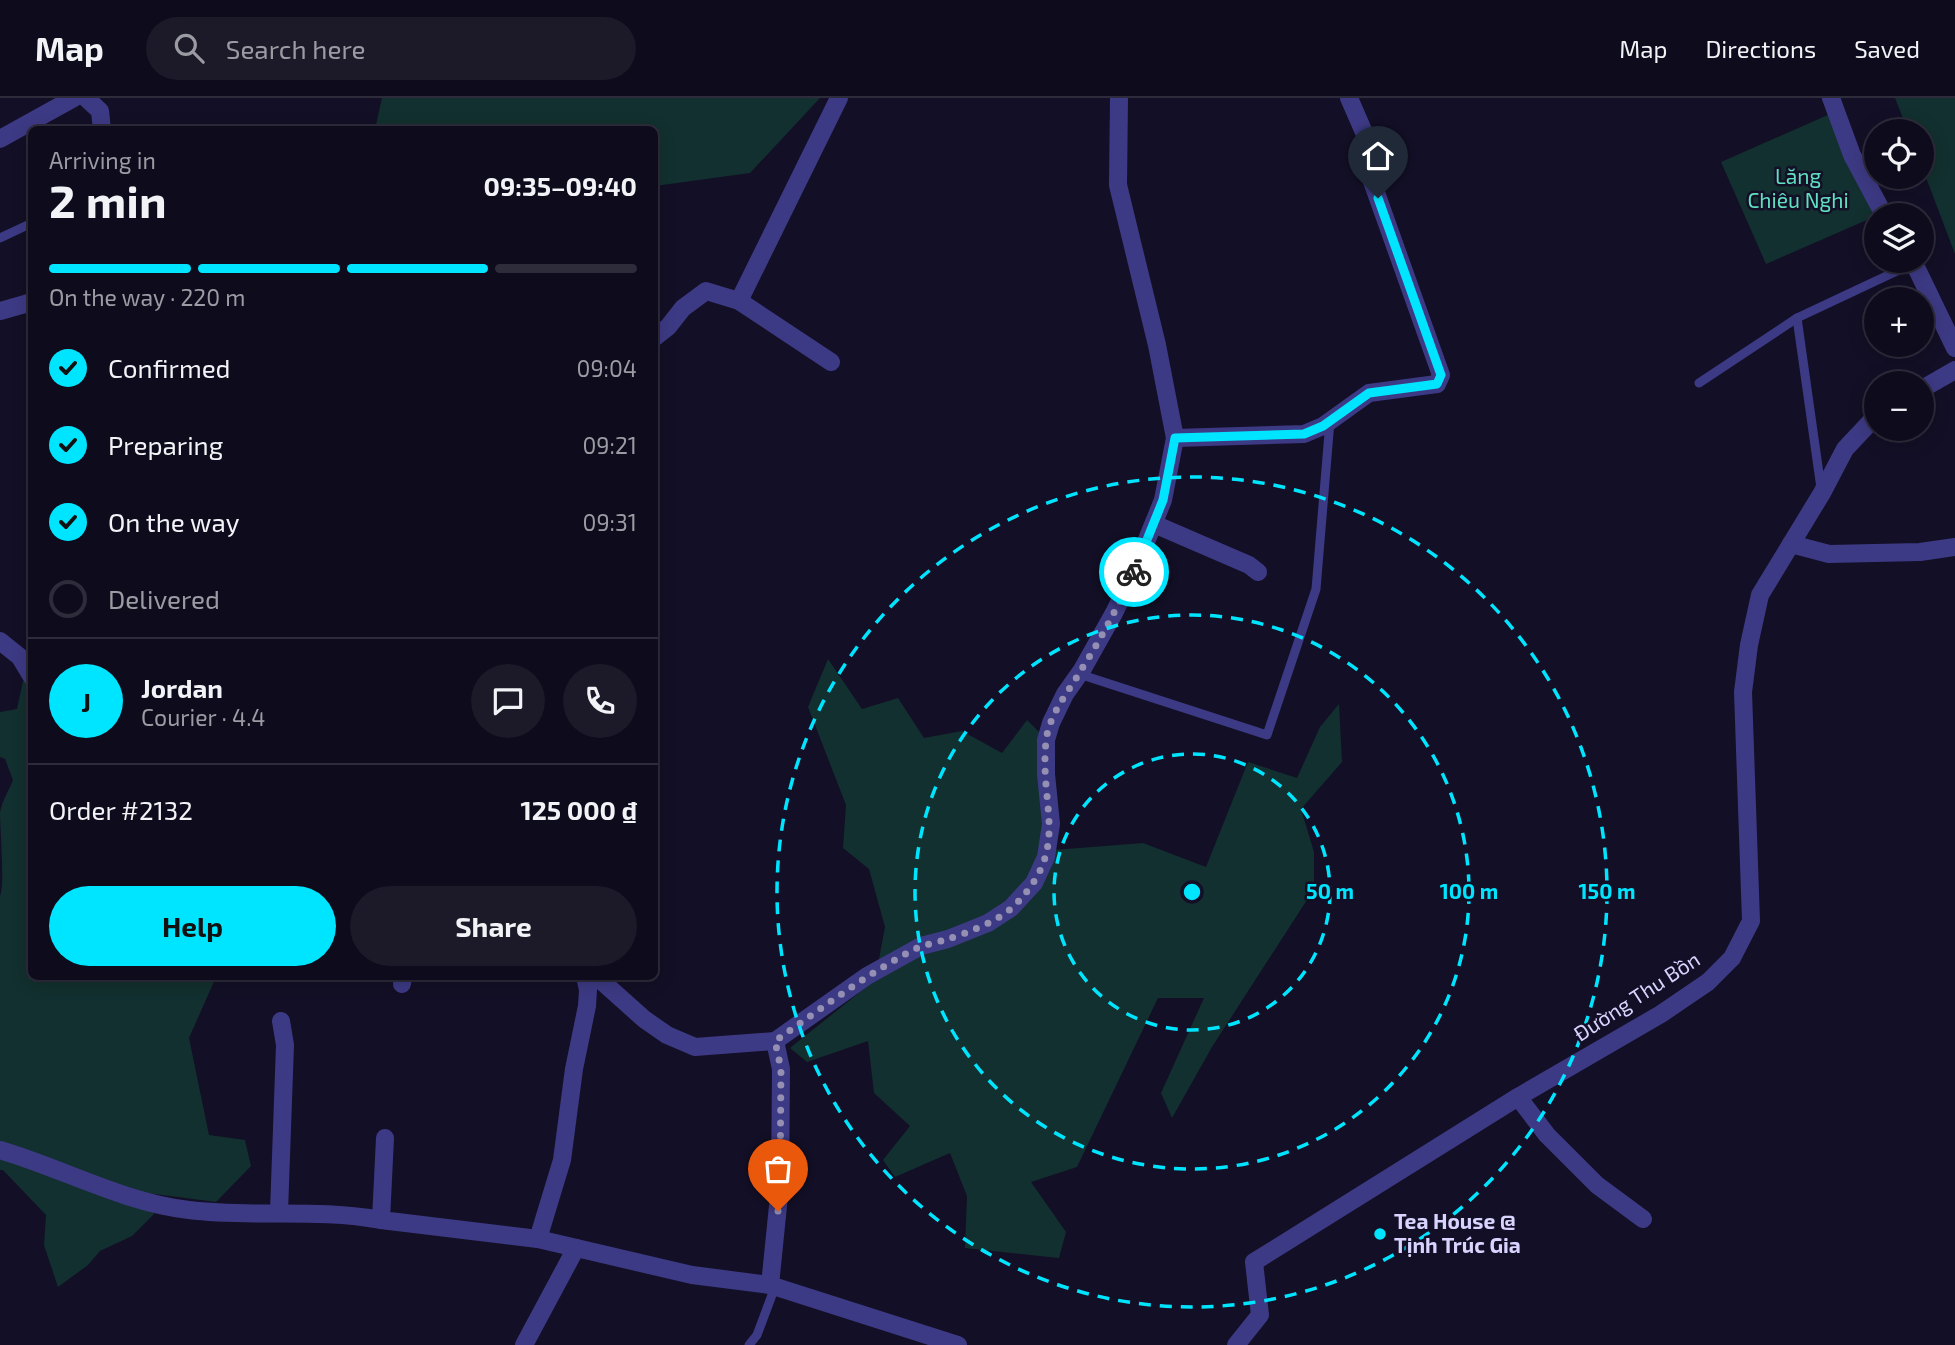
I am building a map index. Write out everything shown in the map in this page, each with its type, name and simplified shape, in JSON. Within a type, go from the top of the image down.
[{"type":"street","points":[[0,139],[74,98]]},
{"type":"street","points":[[86,98],[100,111],[102,126]]},
{"type":"street","points":[[739,301],[839,98]]},
{"type":"street","points":[[600,980],[644,1019],[667,1035],[695,1047],[775,1041],[867,976],[921,946],[948,939],[996,918],[1011,908],[1034,883],[1046,858],[1051,824],[1046,740],[1051,723],[1065,694],[1114,613],[1154,524],[1163,500],[1175,438],[1157,345],[1118,185],[1119,98]]},
{"type":"street","points":[[1175,438],[1304,434],[1330,421],[1369,393],[1437,384],[1441,375],[1368,173],[1367,137],[1349,98]]},
{"type":"street","points":[[1831,98],[1853,155],[1878,203]]},
{"type":"street","points":[[1919,273],[1955,348]]},
{"type":"street","points":[[658,335],[683,308],[706,291],[739,301],[831,362]]},
{"type":"street","points":[[0,311],[28,303]]},
{"type":"street","points":[[1934,382],[1955,370]]},
{"type":"street","name":"Đường Thu Bồn","points":[[1236,1345],[1261,1315],[1254,1262],[1518,1097],[1661,1013],[1708,982],[1732,958],[1751,921],[1743,692],[1749,645],[1760,595],[1822,493],[1844,449],[1864,428]]},
{"type":"street","points":[[1154,524],[1249,565],[1258,572]]},
{"type":"street","points":[[1791,544],[1829,554],[1920,552],[1955,547]]},
{"type":"street","points":[[0,642],[20,657],[28,670]]},
{"type":"street","points":[[538,1239],[562,1160],[574,1069],[587,1006],[586,980]]},
{"type":"street","points":[[279,1212],[285,1045],[282,1021]]},
{"type":"street","points":[[773,1286],[780,1186],[781,1069],[775,1041]]},
{"type":"street","points":[[1518,1097],[1547,1135],[1597,1185],[1643,1219]]},
{"type":"street","points":[[381,1220],[386,1138]]},
{"type":"street","points":[[0,1150],[129,1197],[165,1206],[211,1212],[325,1212],[538,1239],[692,1275],[773,1286],[958,1345]]},
{"type":"street","points":[[524,1345],[576,1248]]},
{"type":"lane","points":[[0,238],[28,225]]},
{"type":"lane","points":[[1699,383],[1797,318],[1891,273]]},
{"type":"lane","points":[[1797,318],[1822,493]]},
{"type":"lane","points":[[1079,674],[1267,735],[1316,589],[1330,421]]},
{"type":"lane","points":[[749,1345],[757,1335],[773,1286]]},
{"type":"green space","points":[[382,98],[820,98],[750,173],[658,186],[658,126],[376,126]]},
{"type":"green space","points":[[1895,98],[1955,98],[1955,254],[1930,189],[1934,189],[1934,119],[1903,119]]},
{"type":"green space","name":"Lăng Chiêu Nghi","points":[[1830,114],[1870,203],[1864,203],[1864,221],[1766,264],[1721,162]]},
{"type":"green space","points":[[828,659],[862,709],[898,698],[924,738],[962,731],[1002,753],[1027,720],[1050,743],[1053,850],[1143,843],[1206,867],[1248,762],[1297,778],[1320,727],[1339,704],[1342,762],[1301,809],[1314,852],[1314,889],[1212,1047],[1172,1118],[1161,1093],[1204,998],[1158,998],[1077,1167],[1031,1182],[1066,1232],[1059,1258],[965,1248],[967,1196],[950,1153],[895,1177],[883,1160],[910,1126],[874,1093],[868,1041],[807,1062],[790,1048],[875,980],[885,927],[869,869],[843,848],[846,805],[808,707]]},
{"type":"green space","points":[[28,680],[28,980],[215,980],[189,1038],[209,1135],[245,1140],[251,1166],[216,1202],[147,1193],[154,1214],[132,1236],[100,1251],[88,1265],[58,1287],[44,1245],[46,1215],[0,1170],[0,812],[13,780],[5,759],[0,757],[0,712],[17,709],[23,681]]},
{"type":"way so far","points":[[778,1211],[781,1069],[775,1041],[867,976],[921,946],[948,939],[988,923],[1011,908],[1034,883],[1046,858],[1051,824],[1046,774],[1046,740],[1051,723],[1065,694],[1082,670],[1114,613],[1134,572]]},
{"type":"place","name":"Tea House @ Tịnh Trúc Gia","points":[[1380,1234]]},
{"type":"route","points":[[1134,572],[1163,500],[1175,438],[1304,434],[1323,426],[1369,393],[1437,384],[1441,375],[1378,198]]}]
